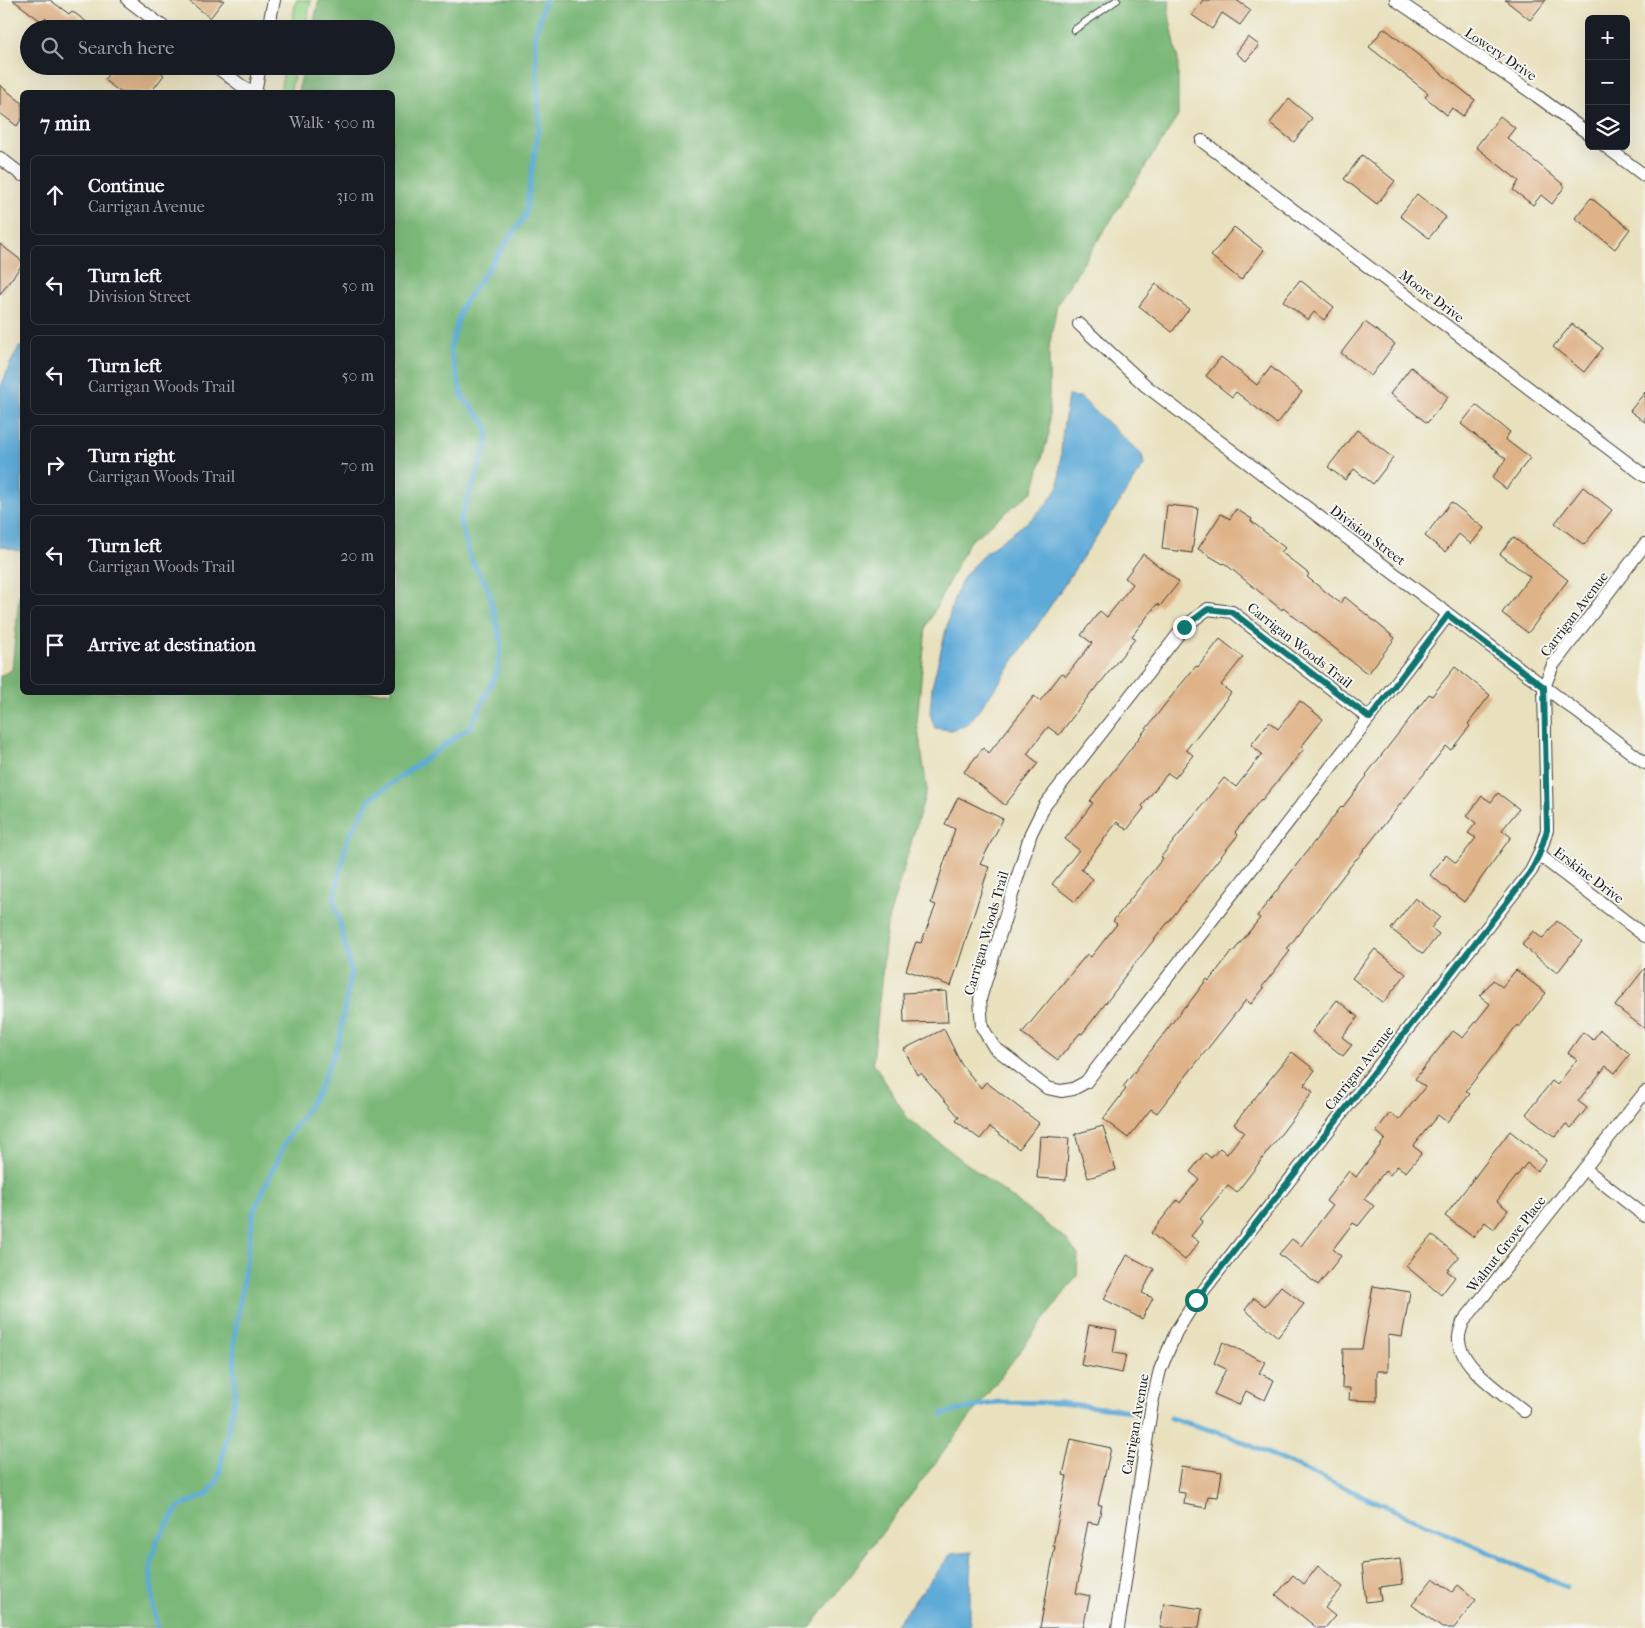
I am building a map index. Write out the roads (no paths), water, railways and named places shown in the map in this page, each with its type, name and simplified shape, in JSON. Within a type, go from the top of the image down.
[{"type":"street","points":[[128,0],[154,20]]},
{"type":"street","points":[[270,20],[274,0]]},
{"type":"street","name":"Lowery Drive","points":[[1396,0],[1538,96],[1585,131]]},
{"type":"street","points":[[227,75],[247,90]]},
{"type":"street","points":[[255,90],[258,75]]},
{"type":"street","name":"Moore Drive","points":[[1202,140],[1645,476]]},
{"type":"street","points":[[1610,150],[1645,176]]},
{"type":"street","points":[[0,158],[20,173]]},
{"type":"street","name":"Division Street","points":[[1079,324],[1146,386],[1645,763]]},
{"type":"street","name":"Carrigan Avenue","points":[[1118,1628],[1152,1403],[1160,1370],[1176,1332],[1196,1300],[1531,871],[1539,855],[1547,830],[1544,687],[1553,665],[1645,544]]},
{"type":"street","name":"Carrigan Woods Trail","points":[[1370,718],[1232,612],[1208,609],[1184,627],[1044,805],[1035,826],[980,999],[982,1027],[994,1046],[1047,1088],[1061,1092],[1073,1089],[1086,1082],[1370,718],[1448,615]]},
{"type":"street","name":"Erskine Drive","points":[[1539,855],[1645,936]]},
{"type":"street","name":"Walnut Grove Place","points":[[1524,1411],[1470,1367],[1462,1355],[1458,1340],[1463,1322],[1645,1092]]},
{"type":"street","points":[[1585,1168],[1645,1216]]},
{"type":"lane","points":[[1074,30],[1117,0]]},
{"type":"water","points":[[20,347],[19,551],[0,546],[0,389],[10,364]]},
{"type":"water","points":[[1068,396],[1080,397],[1142,455],[1144,465],[997,686],[969,723],[951,730],[935,728],[930,714],[932,687],[953,601],[964,576],[985,553],[1033,518],[1049,501],[1059,486],[1062,437]]},
{"type":"water","points":[[972,1551],[970,1628],[893,1628],[952,1553]]},
{"type":"waterway","points":[[158,1628],[155,1618],[150,1568],[156,1542],[179,1507],[208,1494],[218,1479],[235,1396],[234,1341],[254,1210],[286,1141],[319,1090],[339,1041],[351,971],[334,899],[348,837],[371,798],[471,726],[498,669],[501,642],[488,588],[471,560],[460,520],[488,442],[486,424],[462,396],[450,349],[462,306],[525,216],[539,125],[535,36],[545,0]]},
{"type":"waterway","points":[[942,1414],[998,1402],[1060,1403],[1131,1411]]},
{"type":"waterway","points":[[1170,1418],[1227,1435],[1566,1587]]}]
